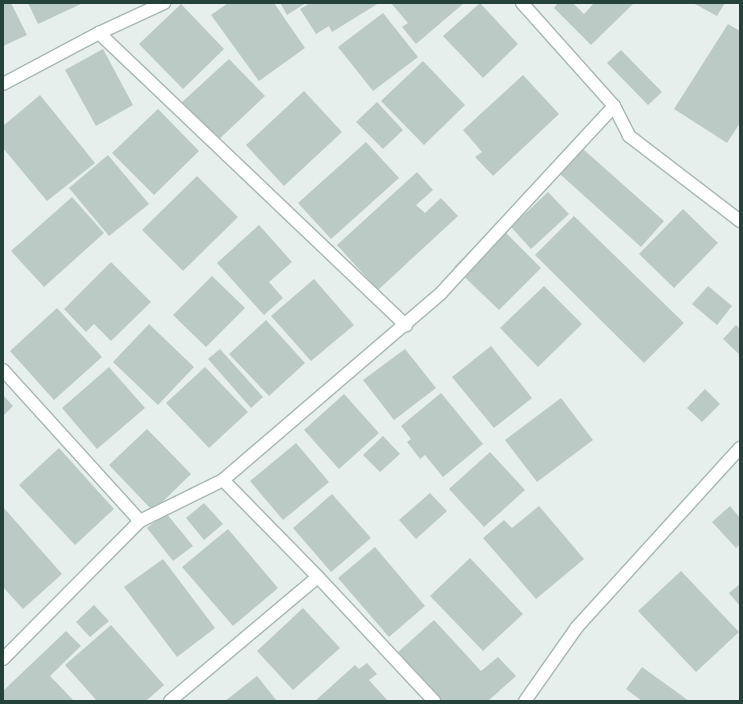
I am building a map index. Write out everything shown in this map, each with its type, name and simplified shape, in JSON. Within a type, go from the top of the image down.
[{"type":"street","points":[[3,84],[99,33],[164,3]]},
{"type":"street","points":[[522,3],[614,106],[629,136],[740,221]]},
{"type":"street","points":[[99,33],[406,325]]},
{"type":"street","points":[[3,659],[140,521],[223,480],[406,325],[441,293],[614,106]]},
{"type":"street","points":[[3,370],[140,521]]},
{"type":"street","points":[[525,701],[577,627],[740,448]]},
{"type":"street","points":[[223,480],[318,577],[434,701]]},
{"type":"street","points":[[170,701],[318,577]]},
{"type":"building","points":[[3,3],[11,3],[27,35],[3,46]]},
{"type":"building","points":[[28,3],[83,3],[38,24]]},
{"type":"building","points":[[228,3],[274,3],[305,48],[259,81],[211,15]]},
{"type":"building","points":[[280,3],[306,3],[287,15]]},
{"type":"building","points":[[310,3],[379,3],[332,32],[329,26],[316,34],[300,9]]},
{"type":"building","points":[[391,3],[464,3],[416,44],[402,27],[408,23]]},
{"type":"building","points":[[480,3],[518,44],[483,78],[443,36]]},
{"type":"building","points":[[558,3],[573,3],[584,14],[594,3],[634,3],[591,45],[554,8]]},
{"type":"building","points":[[693,3],[725,3],[717,16]]},
{"type":"building","points":[[181,4],[224,49],[183,89],[139,44]]},
{"type":"building","points":[[383,13],[418,57],[373,91],[338,47]]},
{"type":"building","points":[[728,24],[740,31],[740,123],[727,143],[674,109]]},
{"type":"building","points":[[103,49],[133,105],[96,126],[65,70]]},
{"type":"building","points":[[621,50],[662,92],[648,105],[607,63]]},
{"type":"building","points":[[229,59],[265,96],[216,142],[180,104]]},
{"type":"building","points":[[423,61],[465,105],[424,145],[381,101]]},
{"type":"building","points":[[523,75],[559,114],[493,176],[475,157],[482,152],[463,130]]},
{"type":"building","points":[[304,91],[342,132],[284,186],[246,145]]},
{"type":"building","points":[[40,95],[95,163],[47,201],[3,148],[3,126]]},
{"type":"building","points":[[377,102],[403,130],[383,149],[356,122]]},
{"type":"building","points":[[158,109],[199,151],[154,195],[112,153]]},
{"type":"building","points":[[574,141],[664,221],[641,247],[551,166]]},
{"type":"building","points":[[366,142],[399,178],[331,239],[298,203]]},
{"type":"building","points":[[108,155],[149,204],[109,236],[69,188]]},
{"type":"building","points":[[417,172],[433,190],[416,205],[425,213],[441,198],[458,216],[378,290],[337,245]]},
{"type":"building","points":[[197,176],[238,217],[183,271],[142,230]]},
{"type":"building","points":[[548,192],[569,214],[531,249],[511,227]]},
{"type":"building","points":[[72,197],[104,233],[44,287],[11,251]]},
{"type":"building","points":[[683,209],[718,243],[674,288],[639,254]]},
{"type":"building","points":[[574,216],[684,323],[644,363],[535,255]]},
{"type":"building","points":[[497,224],[541,268],[499,310],[454,267]]},
{"type":"building","points":[[259,225],[292,262],[269,282],[283,298],[264,315],[217,263]]},
{"type":"building","points":[[111,262],[151,302],[111,341],[94,324],[86,332],[64,309]]},
{"type":"building","points":[[212,276],[245,308],[206,347],[173,315]]},
{"type":"building","points":[[314,279],[354,325],[311,361],[271,316]]},
{"type":"building","points":[[544,286],[582,324],[538,367],[500,328]]},
{"type":"building","points":[[708,286],[732,306],[717,325],[692,304]]},
{"type":"building","points":[[57,308],[102,357],[54,400],[10,351]]},
{"type":"building","points":[[266,320],[305,363],[269,396],[229,354]]},
{"type":"building","points":[[149,324],[194,367],[158,405],[113,362]]},
{"type":"building","points":[[736,325],[740,329],[740,355],[723,339]]},
{"type":"building","points":[[491,346],[532,398],[494,428],[452,377]]},
{"type":"building","points":[[220,349],[263,397],[251,408],[208,359]]},
{"type":"building","points":[[405,349],[436,388],[394,420],[363,380]]},
{"type":"building","points":[[109,367],[145,408],[97,449],[62,408]]},
{"type":"building","points":[[205,367],[248,412],[209,448],[166,403]]},
{"type":"building","points":[[705,389],[720,404],[702,422],[687,408]]},
{"type":"building","points":[[441,393],[483,444],[443,477],[425,455],[420,459],[407,442],[411,439],[401,426]]},
{"type":"building","points":[[344,394],[379,433],[339,469],[304,430]]},
{"type":"building","points":[[3,395],[13,406],[3,416]]},
{"type":"building","points":[[561,398],[593,440],[537,482],[505,440]]},
{"type":"building","points":[[147,429],[191,474],[153,511],[109,465]]},
{"type":"building","points":[[383,436],[400,454],[380,472],[363,455]]},
{"type":"building","points":[[296,443],[329,482],[283,520],[250,481]]},
{"type":"building","points":[[59,448],[114,509],[75,545],[19,485]]},
{"type":"building","points":[[490,452],[525,490],[484,527],[449,489]]},
{"type":"building","points":[[430,493],[447,511],[416,539],[399,520]]},
{"type":"building","points":[[332,494],[371,538],[331,572],[293,528]]},
{"type":"building","points":[[204,503],[223,524],[204,540],[186,518]]},
{"type":"building","points":[[539,506],[584,559],[536,599],[483,538],[504,520],[512,528]]},
{"type":"building","points":[[730,506],[740,518],[740,544],[736,548],[712,522]]},
{"type":"building","points":[[3,507],[62,574],[23,609],[3,587]]},
{"type":"building","points":[[166,513],[193,546],[173,561],[147,528]]},
{"type":"building","points":[[228,529],[278,588],[233,626],[182,567]]},
{"type":"building","points":[[375,547],[425,606],[389,637],[338,578]]},
{"type":"building","points":[[470,558],[523,614],[483,651],[430,596]]},
{"type":"building","points":[[163,559],[215,628],[177,657],[124,587]]},
{"type":"building","points":[[681,571],[739,632],[696,672],[638,611]]},
{"type":"building","points":[[740,584],[740,606],[729,593]]},
{"type":"building","points":[[94,605],[109,621],[90,637],[76,622]]},
{"type":"building","points":[[303,608],[340,648],[293,690],[257,651]]},
{"type":"building","points":[[434,620],[481,671],[498,657],[516,676],[488,701],[442,701],[398,652]]},
{"type":"building","points":[[111,625],[164,685],[146,701],[97,701],[65,665]]},
{"type":"building","points":[[66,631],[81,646],[50,676],[74,701],[3,701],[3,691]]},
{"type":"building","points":[[367,663],[377,674],[369,680],[388,701],[315,701],[355,665],[359,669]]},
{"type":"building","points":[[642,667],[689,701],[642,701],[626,689]]},
{"type":"building","points":[[257,676],[277,701],[225,701]]}]
